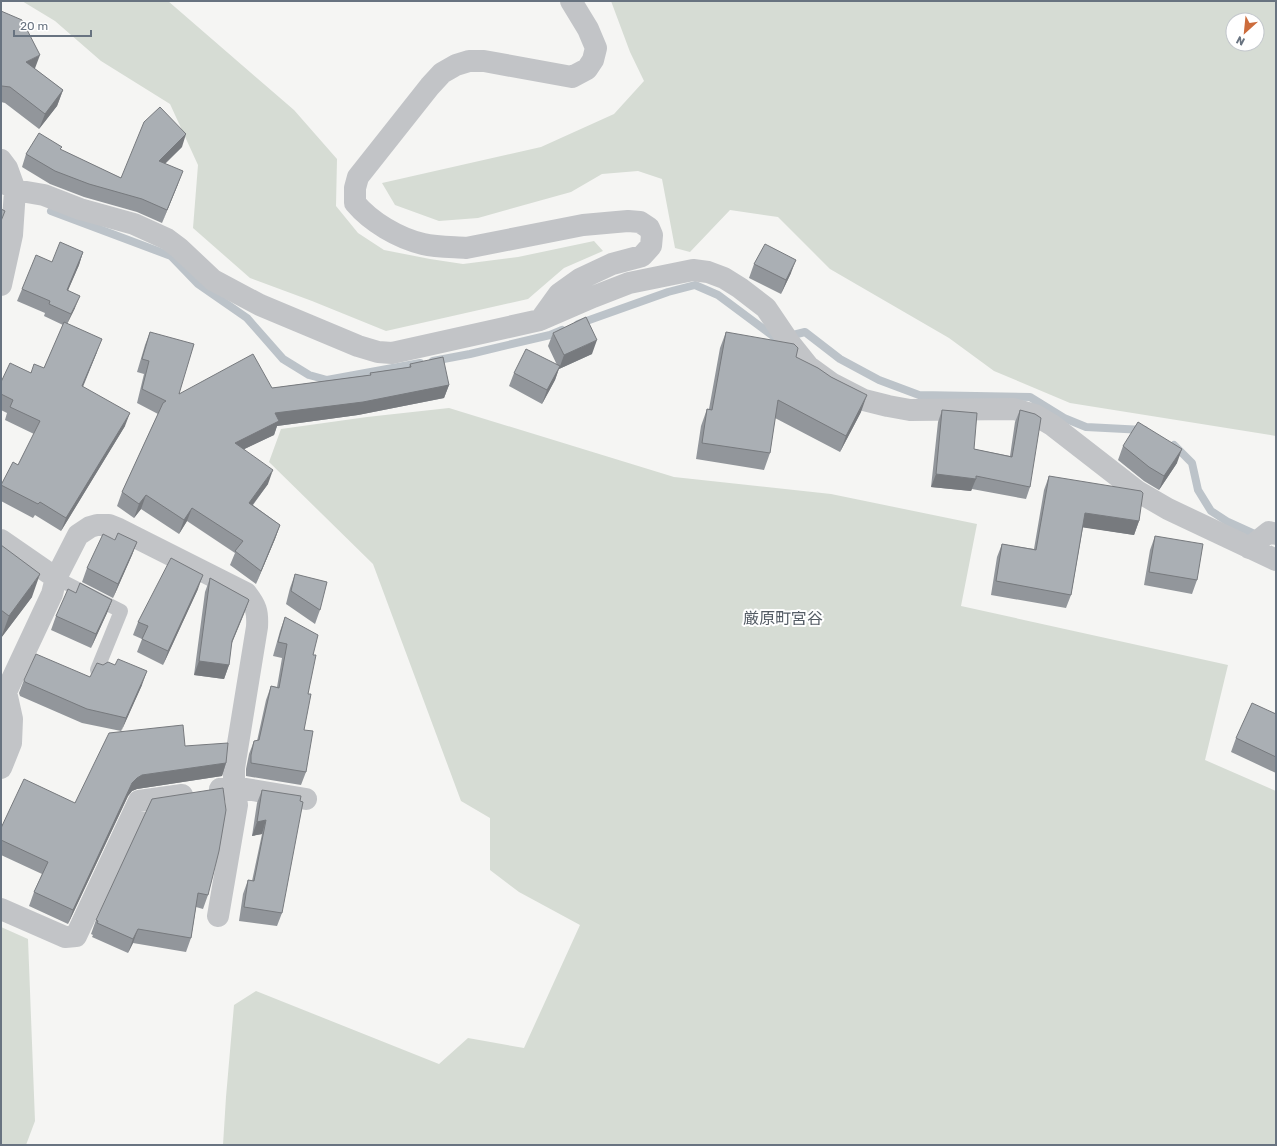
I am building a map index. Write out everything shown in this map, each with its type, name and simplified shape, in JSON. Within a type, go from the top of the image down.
[{"type":"street","points":[[540,320],[559,294],[580,279],[612,264],[642,256],[651,246],[652,235],[649,228],[640,222],[628,221],[583,225],[466,248],[423,244],[397,234],[364,213],[355,203],[355,188],[358,176],[430,86],[442,73],[456,65],[469,61],[484,61],[572,77],[587,69],[593,60],[596,48],[588,29],[571,1]]},
{"type":"street","points":[[1,160],[7,168],[12,235],[1,285]]},
{"type":"street","points":[[8,185],[44,195],[80,209],[134,224],[167,239],[180,248],[213,280],[260,305],[358,346],[378,352],[392,353],[540,320],[629,283],[693,270],[708,272],[724,278],[766,308],[789,342],[809,367],[831,383],[864,400],[910,410],[1014,409],[1035,415],[1052,425],[1137,491],[1168,510],[1276,560]]},
{"type":"street","points":[[1,768],[11,743],[12,719],[6,692],[52,594],[56,578],[78,536],[90,527],[97,525],[109,525],[246,593],[254,604],[258,614],[257,627],[234,768],[234,787],[237,805],[218,916]]},
{"type":"street","points":[[1249,548],[1268,532],[1276,534]]},
{"type":"street","points":[[1,540],[56,578]]},
{"type":"street","points":[[1,909],[65,937],[76,936],[139,802],[234,787],[306,799]]},
{"type":"lane","points":[[56,578],[121,611],[97,670]]},
{"type":"shaded area","points":[[22,1],[168,1],[294,110],[337,159],[336,206],[358,233],[384,250],[463,264],[518,257],[594,241],[603,251],[564,268],[528,299],[386,331],[250,278],[193,228],[198,165],[170,104],[101,61],[55,21]]},
{"type":"shaded area","points":[[611,1],[1276,1],[1276,436],[1070,403],[994,371],[949,338],[830,269],[778,217],[730,210],[690,252],[675,248],[662,179],[638,171],[602,174],[571,192],[478,218],[439,221],[395,205],[382,183],[541,147],[614,114],[644,81],[630,52]]},
{"type":"shaded area","points":[[449,408],[674,477],[831,494],[977,524],[961,606],[1228,665],[1205,760],[1276,791],[1276,1145],[223,1145],[234,1005],[256,991],[439,1064],[468,1038],[524,1048],[580,925],[519,892],[490,870],[490,818],[461,801],[373,564],[269,462],[281,429],[367,417]]},
{"type":"shaded area","points":[[1,927],[28,939],[35,1121],[26,1145],[1,1145]]},
{"type":"building","points":[[1,11],[22,20],[40,55],[26,62],[63,90],[45,114],[10,87],[1,85]]},
{"type":"building","points":[[160,107],[186,134],[159,161],[183,171],[167,210],[142,199],[89,184],[55,171],[26,154],[39,133],[62,147],[60,149],[121,178],[144,122]]},
{"type":"building","points":[[1,209],[5,211],[1,221]]},
{"type":"building","points":[[60,242],[83,252],[67,290],[80,296],[71,314],[49,304],[50,301],[22,289],[36,255],[52,262]]},
{"type":"building","points":[[765,244],[796,260],[786,280],[754,264]]},
{"type":"building","points":[[586,317],[597,340],[564,355],[553,333]]},
{"type":"building","points":[[64,322],[102,339],[82,386],[130,413],[66,518],[40,502],[38,504],[1,485],[13,462],[18,465],[40,421],[10,407],[13,400],[1,394],[1,382],[10,363],[31,373],[34,364],[44,368]]},
{"type":"building","points":[[150,332],[194,344],[179,394],[253,354],[272,388],[371,375],[370,373],[411,367],[410,364],[443,357],[449,385],[363,402],[275,413],[279,421],[235,443],[273,470],[249,503],[280,525],[261,571],[235,551],[243,541],[192,508],[184,520],[146,495],[139,504],[122,492],[163,403],[166,401],[142,389],[149,361],[142,359]]},
{"type":"building","points":[[726,332],[794,344],[798,348],[796,357],[867,395],[846,436],[778,400],[770,453],[702,443],[707,409],[712,410]]},
{"type":"building","points":[[526,349],[560,366],[547,390],[514,373]]},
{"type":"building","points":[[942,410],[977,413],[974,449],[1012,457],[1020,410],[1035,414],[1041,418],[1030,487],[976,476],[976,479],[936,474]]},
{"type":"building","points":[[1138,422],[1182,449],[1164,476],[1149,467],[1123,446]]},
{"type":"building","points":[[1049,476],[1141,491],[1143,493],[1139,521],[1085,513],[1071,595],[996,581],[1002,544],[1036,550]]},
{"type":"building","points":[[118,533],[137,542],[118,584],[87,568],[103,534],[115,540]]},
{"type":"building","points":[[1155,536],[1203,544],[1197,580],[1149,572]]},
{"type":"building","points":[[1,545],[40,574],[9,616],[1,610]]},
{"type":"building","points":[[171,558],[203,575],[168,651],[142,639],[148,626],[138,622]]},
{"type":"building","points":[[295,574],[327,582],[320,610],[291,591]]},
{"type":"building","points":[[210,578],[249,600],[232,641],[229,665],[199,661]]},
{"type":"building","points":[[80,583],[112,600],[96,634],[56,616],[68,589],[76,593]]},
{"type":"building","points":[[285,617],[318,635],[313,655],[316,655],[308,694],[311,694],[304,730],[313,731],[306,772],[251,763],[254,741],[259,740],[271,686],[279,688],[287,644],[278,642]]},
{"type":"building","points":[[36,654],[90,677],[97,663],[103,665],[108,662],[115,665],[118,659],[147,671],[126,718],[87,709],[25,682],[24,680]]},
{"type":"building","points":[[1252,703],[1276,714],[1276,757],[1236,738]]},
{"type":"building","points":[[183,725],[185,746],[228,743],[226,763],[142,775],[137,778],[132,783],[73,910],[34,892],[48,862],[1,840],[1,828],[24,779],[75,803],[109,733]]},
{"type":"building","points":[[223,788],[226,810],[219,851],[208,895],[198,893],[191,938],[138,929],[133,939],[97,923],[98,921],[96,920],[152,799]]},
{"type":"building","points":[[262,790],[301,796],[300,801],[303,802],[282,913],[244,907],[248,880],[254,881],[266,820],[257,822]]},
{"type":"waterway","points":[[51,211],[171,256],[198,284],[247,318],[283,359],[309,375],[327,380],[420,363]]},
{"type":"waterway","points":[[578,324],[668,292],[695,285],[718,295],[777,339],[805,332],[840,359],[879,380],[919,395],[1030,397],[1064,418],[1086,427],[1144,430]]},
{"type":"waterway","points":[[433,361],[550,335],[562,330]]},
{"type":"waterway","points":[[1174,445],[1192,463],[1198,490],[1211,511],[1228,522],[1261,537]]},
{"type":"district","name":"厳原町宮谷","points":[[783,618]]}]
